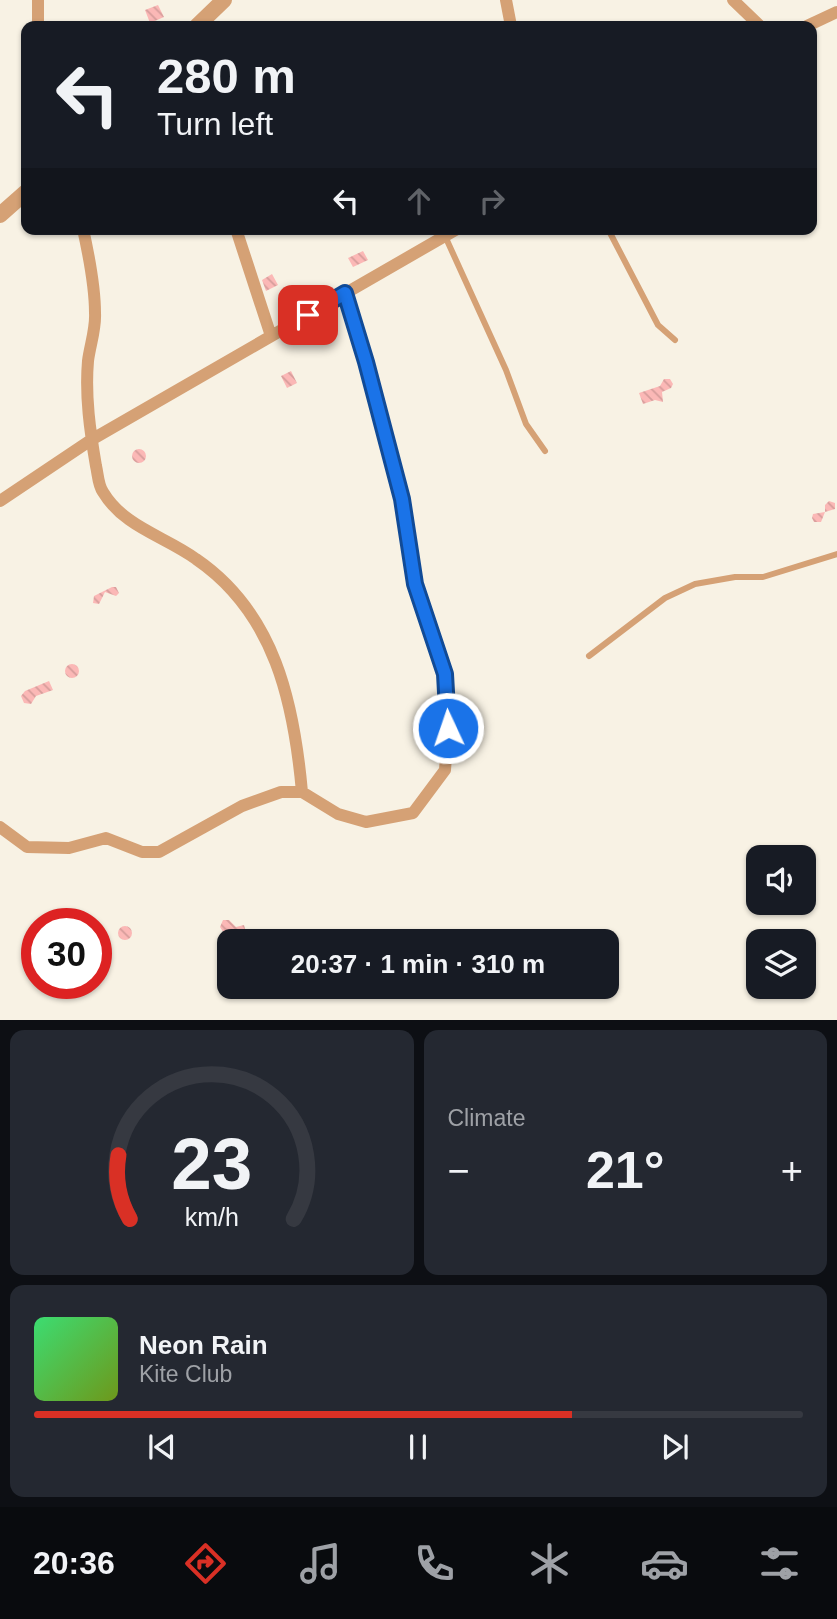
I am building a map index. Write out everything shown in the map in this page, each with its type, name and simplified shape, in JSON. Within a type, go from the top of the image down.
[{"type":"street","points":[[38,0],[38,21]]},
{"type":"street","points":[[202,21],[224,0]]},
{"type":"street","points":[[506,0],[510,21]]},
{"type":"street","points":[[733,0],[755,21]]},
{"type":"street","points":[[817,21],[837,12]]},
{"type":"street","points":[[0,215],[21,196]]},
{"type":"street","points":[[84,235],[96,315],[88,360],[87,402],[101,489],[119,514],[197,559],[244,601],[262,629],[286,693],[295,728],[302,792]]},
{"type":"street","points":[[238,235],[271,336]]},
{"type":"street","points":[[0,500],[91,440],[447,235]]},
{"type":"street","points":[[0,827],[27,847],[69,848],[106,838],[142,852],[159,852],[242,806],[281,792],[302,792],[338,814],[366,822],[413,813],[445,770],[448,728],[445,674],[415,584],[402,499],[345,293]]},
{"type":"lane","points":[[452,235],[526,424],[545,451]]},
{"type":"lane","points":[[611,235],[657,325],[675,340]]},
{"type":"lane","points":[[589,656],[665,598],[695,584],[735,577],[764,577],[837,554]]},
{"type":"building","points":[[158,5],[164,17],[149,21],[145,10]]},
{"type":"building","points":[[363,251],[368,260],[353,267],[348,258]]},
{"type":"building","points":[[272,274],[278,285],[266,291],[262,280]]},
{"type":"building","points":[[291,371],[297,383],[287,388],[281,376]]},
{"type":"building","points":[[664,379],[670,379],[673,384],[662,392],[663,402],[655,400],[643,404],[639,393],[660,386]]},
{"type":"building","points":[[136,449],[142,449],[146,456],[142,463],[136,463],[132,459],[132,453]]},
{"type":"building","points":[[829,501],[835,503],[835,509],[825,512],[825,505]]},
{"type":"building","points":[[825,512],[821,522],[814,522],[813,514]]},
{"type":"building","points":[[116,587],[119,593],[116,596],[105,592],[99,604],[93,603],[94,596]]},
{"type":"building","points":[[69,664],[75,664],[79,671],[75,678],[69,678],[65,674],[65,668]]},
{"type":"building","points":[[49,681],[53,690],[36,696],[31,704],[24,703],[21,696],[25,691]]},
{"type":"building","points":[[223,920],[229,920],[236,927],[244,925],[245,929],[221,929]]},
{"type":"building","points":[[122,926],[128,926],[132,933],[128,940],[122,940],[118,936],[118,930]]},
{"type":"route","points":[[308,315],[345,293],[402,499],[415,584],[445,674],[448,728]]}]
